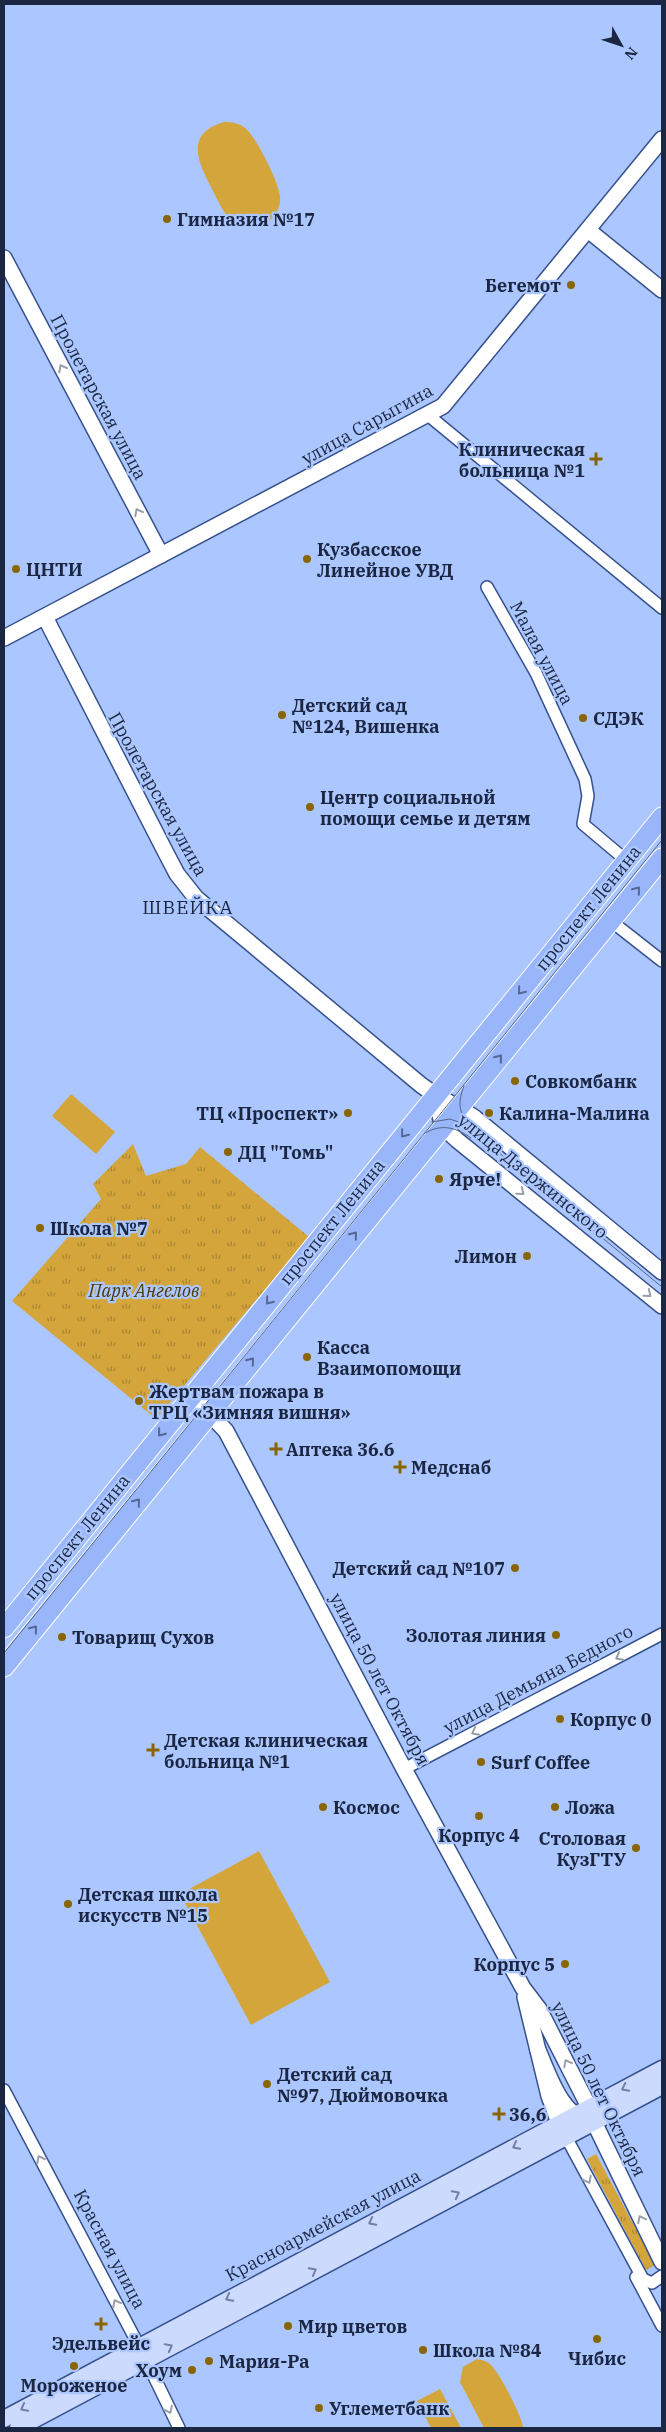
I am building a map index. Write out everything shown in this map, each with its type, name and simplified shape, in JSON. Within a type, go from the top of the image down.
[{"type":"main road","name":"проспект Ленина","points":[[4,1628],[662,817]]},
{"type":"main road","name":"проспект Ленина","points":[[4,1666],[662,858]]},
{"type":"main road","name":"Красноармейская улица","points":[[562,2130],[574,2115],[592,2115],[662,2069]]},
{"type":"main road","name":"Красноармейская улица","points":[[4,2419],[143,2353],[562,2130],[592,2115],[662,2086]]},
{"type":"main road","name":"Красноармейская улица","points":[[18,2428],[143,2353]]},
{"type":"street","name":"улица Сарыгина","points":[[4,638],[443,406],[455,394],[662,139]]},
{"type":"street","points":[[588,230],[662,290]]},
{"type":"street","name":"Пролетарская улица","points":[[4,258],[161,555]]},
{"type":"street","points":[[428,415],[662,608]]},
{"type":"street","name":"Малая улица","points":[[487,587],[536,674],[585,779],[588,796],[583,824],[627,861]]},
{"type":"street","name":"Пролетарская улица","points":[[45,617],[122,770],[174,867],[188,889],[435,1096]]},
{"type":"street","points":[[611,921],[662,961]]},
{"type":"street","name":"улица Дзержинского","points":[[435,1096],[460,1107],[662,1272]]},
{"type":"street","name":"улица Дзержинского","points":[[435,1096],[443,1127],[662,1306]]},
{"type":"street","name":"улица 50 лет Октября","points":[[192,1395],[226,1431],[404,1769],[523,1988],[539,2009],[662,2262]]},
{"type":"street","name":"улица Демьяна Бедного","points":[[404,1769],[662,1634]]},
{"type":"street","name":"улица 50 лет Октября","points":[[523,1988],[549,2096],[562,2130],[626,2252],[646,2282],[655,2283],[662,2276]]},
{"type":"street","points":[[538,2050],[563,2100],[574,2115]]},
{"type":"street","name":"Красная улица","points":[[4,2090],[143,2353],[179,2428]]},
{"type":"street","name":"улица 50 лет Октября","points":[[626,2252],[632,2269],[662,2326]]},
{"type":"green space","points":[[224,122],[238,124],[250,133],[266,160],[279,190],[280,202],[276,213],[268,222],[257,227],[241,227],[228,217],[202,169],[198,150],[199,141],[203,134],[211,127]]},
{"type":"green space","points":[[71,1094],[115,1132],[96,1154],[52,1116]]},
{"type":"green space","name":"Парк Ангелов","points":[[133,1144],[146,1176],[186,1164],[200,1147],[309,1237],[156,1419],[12,1301],[101,1199],[93,1184]]},
{"type":"green space","points":[[259,1851],[330,1982],[251,2025],[180,1894]]},
{"type":"green space","points":[[596,2154],[655,2265],[646,2270],[587,2159]]},
{"type":"green space","points":[[477,2359],[488,2363],[495,2370],[515,2405],[523,2428],[484,2428],[460,2382],[463,2367]]},
{"type":"green space","points":[[440,2389],[461,2428],[431,2428],[417,2401]]},
{"type":"tram line","points":[[4,1653],[662,840]]},
{"type":"tram line","points":[[464,1086],[460,1106],[463,1116],[469,1125]]},
{"type":"tram line","points":[[432,1122],[450,1119],[464,1124],[662,1287]]},
{"type":"tram line","points":[[425,1133],[437,1128],[449,1128],[455,1129],[471,1138]]},
{"type":"place","name":"Гимназия №17","points":[[167,219]]},
{"type":"place","name":"Бегемот","points":[[571,285]]},
{"type":"place","name":"Клиническая больница №1","points":[[596,459]]},
{"type":"place","name":"Кузбасское Линейное УВД","points":[[307,559]]},
{"type":"place","name":"ЦНТИ","points":[[16,569]]},
{"type":"place","name":"Детский сад №124, Вишенка","points":[[282,715]]},
{"type":"place","name":"СДЭК","points":[[583,718]]},
{"type":"place","name":"Центр социальной помощи семье и детям","points":[[310,807]]},
{"type":"place","name":"Совкомбанк","points":[[515,1081]]},
{"type":"place","name":"ТЦ «Проспект»","points":[[348,1113]]},
{"type":"place","name":"Калина-Малина","points":[[489,1113]]},
{"type":"place","name":"ДЦ \"Томь\"","points":[[228,1152]]},
{"type":"place","name":"Ярче!","points":[[439,1179]]},
{"type":"place","name":"Школа №7","points":[[40,1228]]},
{"type":"place","name":"Лимон","points":[[527,1256]]},
{"type":"place","name":"Касса Взаимопомощи","points":[[307,1357]]},
{"type":"place","name":"Жертвам пожара в ТРЦ «Зимняя вишня»","points":[[139,1401]]},
{"type":"place","name":"Аптека 36.6","points":[[276,1449]]},
{"type":"place","name":"Медснаб","points":[[400,1467]]},
{"type":"place","name":"Детский сад №107","points":[[515,1568]]},
{"type":"place","name":"Золотая линия","points":[[556,1635]]},
{"type":"place","name":"Товарищ Сухов","points":[[62,1637]]},
{"type":"place","name":"Корпус 0","points":[[560,1719]]},
{"type":"place","name":"Детская клиническая больница №1","points":[[153,1750]]},
{"type":"place","name":"Surf Coffee","points":[[481,1762]]},
{"type":"place","name":"Космос","points":[[323,1807]]},
{"type":"place","name":"Ложа","points":[[555,1807]]},
{"type":"place","name":"Корпус 4","points":[[479,1816]]},
{"type":"place","name":"Столовая КузГТУ","points":[[636,1848]]},
{"type":"place","name":"Детская школа искусств №15","points":[[68,1904]]},
{"type":"place","name":"Корпус 5","points":[[565,1964]]},
{"type":"place","name":"Детский сад №97, Дюймовочка","points":[[267,2084]]},
{"type":"place","name":"36,6","points":[[499,2114]]},
{"type":"place","name":"Эдельвейс","points":[[101,2324]]},
{"type":"place","name":"Мир цветов","points":[[288,2326]]},
{"type":"place","name":"Чибис","points":[[597,2339]]},
{"type":"place","name":"Школа №84","points":[[423,2350]]},
{"type":"place","name":"Мария-Ра","points":[[209,2361]]},
{"type":"place","name":"Мороженое","points":[[74,2366]]},
{"type":"place","name":"Хоум","points":[[192,2370]]},
{"type":"place","name":"Углеметбанк","points":[[319,2408]]},
{"type":"district","name":"ШВЕЙКА","points":[[188,907]]}]
